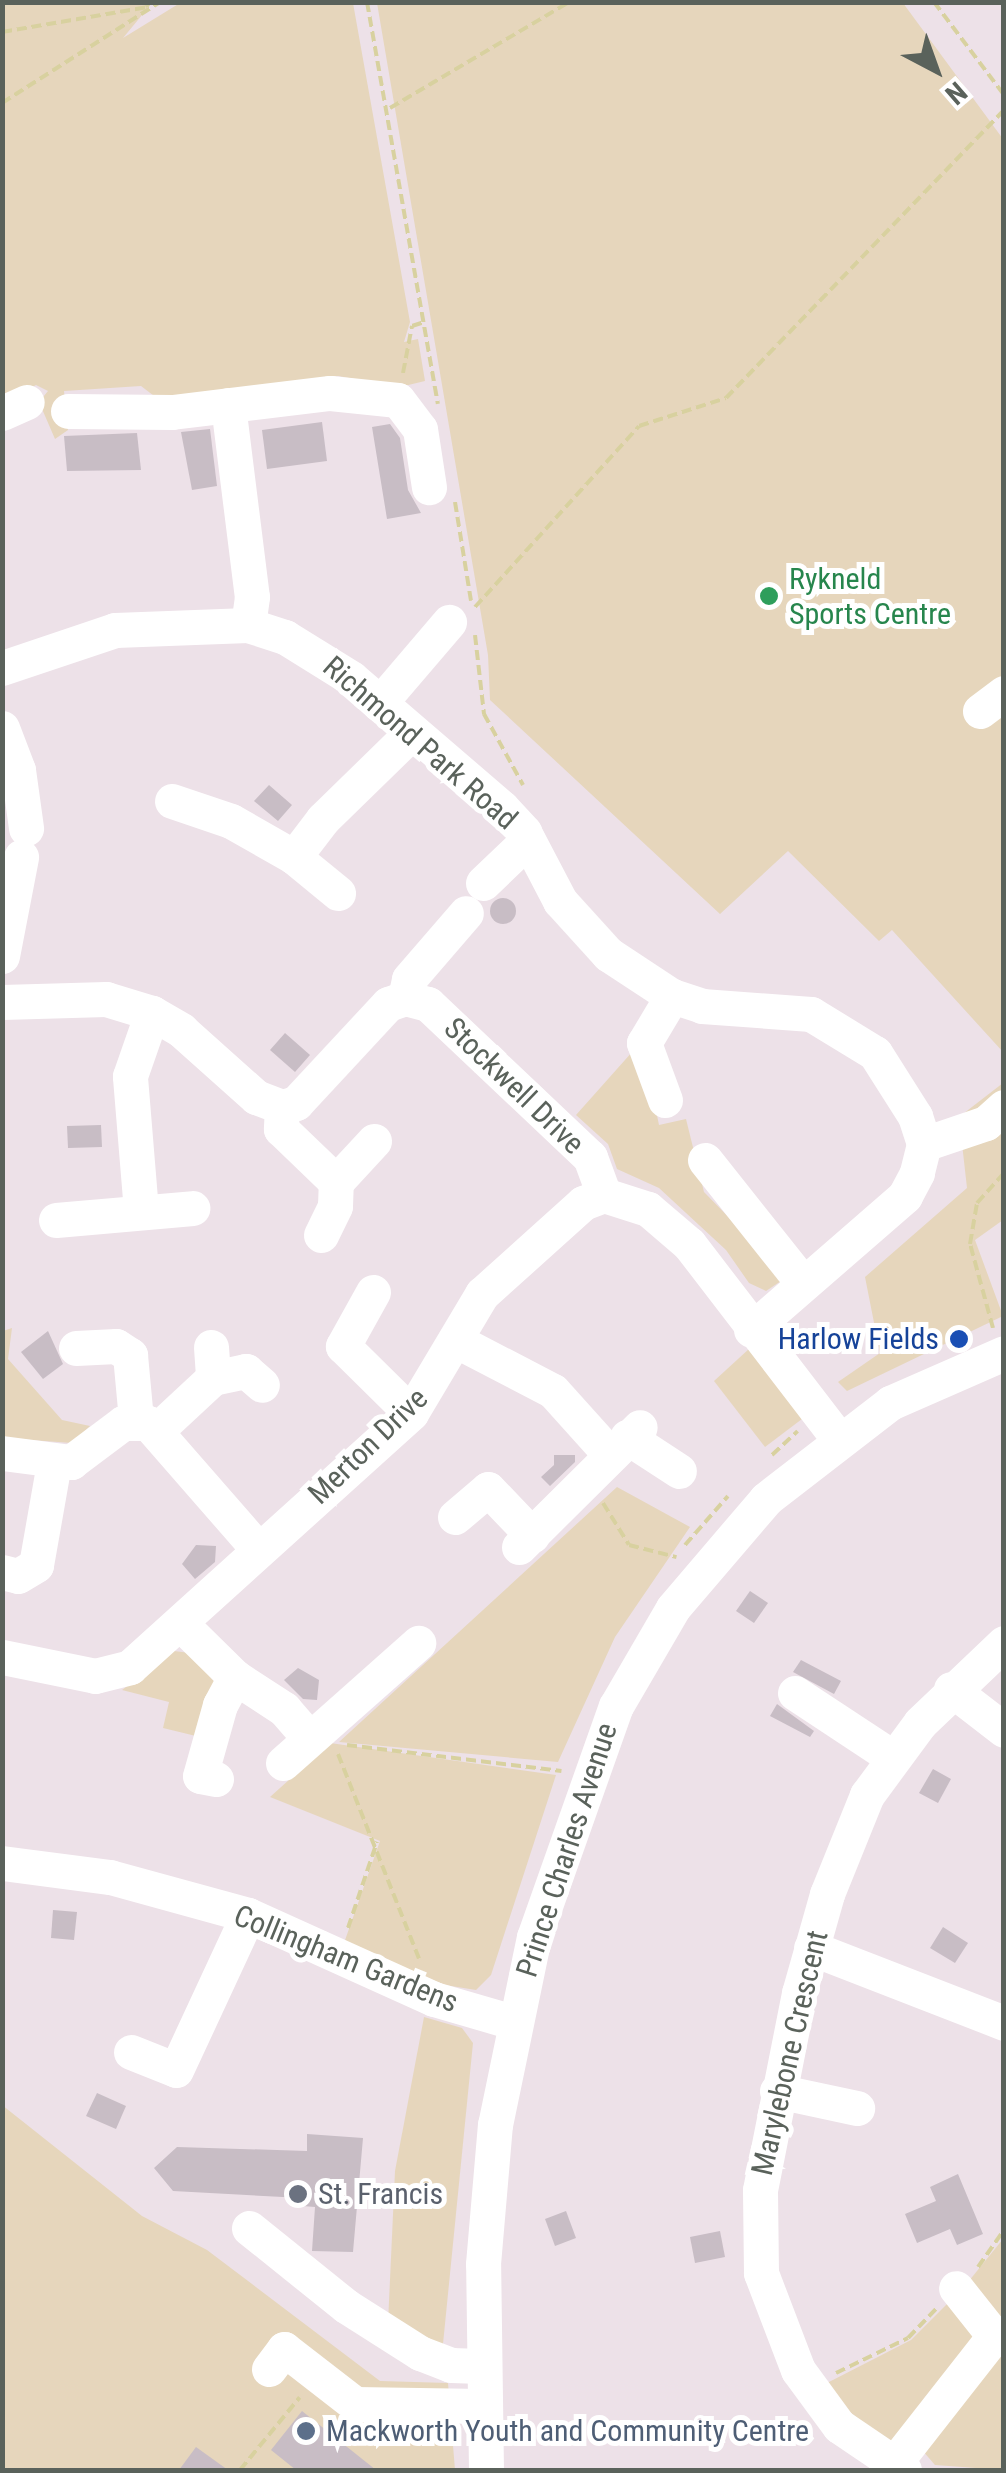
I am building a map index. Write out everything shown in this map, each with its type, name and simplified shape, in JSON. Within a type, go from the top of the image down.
[{"type":"street","points":[[68,411],[172,412],[330,393],[398,400],[420,428],[441,491]]},
{"type":"street","points":[[228,406],[252,596],[248,625]]},
{"type":"street","points":[[379,704],[461,616]]},
{"type":"street","name":"Richmond Park Road","points":[[2,668],[116,630],[248,625],[325,658],[410,734],[502,808],[528,840],[579,928],[672,996],[702,1006],[811,1014],[841,1027],[897,1080],[924,1144]]},
{"type":"street","points":[[2,728],[18,770],[24,843],[2,956]]},
{"type":"street","points":[[294,857],[323,819],[410,734]]},
{"type":"street","points":[[172,801],[231,821],[294,857],[338,893]]},
{"type":"street","points":[[2,1002],[106,999],[152,1013],[181,1030],[256,1097],[282,1106],[296,1103],[388,1004],[405,998],[409,979],[474,898],[528,840]]},
{"type":"street","points":[[665,1100],[644,1043],[672,996]]},
{"type":"street","name":"Stockwell Drive","points":[[405,998],[428,1004],[590,1157],[604,1196]]},
{"type":"street","points":[[142,1211],[130,1076],[152,1013]]},
{"type":"street","points":[[282,1106],[281,1129],[336,1182]]},
{"type":"street","points":[[751,1330],[905,1196],[924,1144],[986,1122],[1004,1106]]},
{"type":"street","points":[[320,1235],[336,1206],[336,1182],[374,1141]]},
{"type":"street","points":[[705,1160],[803,1282]]},
{"type":"street","points":[[604,1196],[631,1200],[666,1224],[706,1266],[751,1330],[838,1438]]},
{"type":"street","name":"Merton Drive","points":[[2,1657],[115,1674],[180,1623],[411,1413],[482,1294],[584,1202],[604,1196]]},
{"type":"street","points":[[56,1220],[192,1208]]},
{"type":"street","points":[[373,1292],[342,1346],[411,1413]]},
{"type":"street","points":[[456,1340],[554,1391],[679,1471]]},
{"type":"street","points":[[76,1348],[116,1346],[130,1355],[146,1425],[258,1549]]},
{"type":"street","name":"Prince Charles Avenue","points":[[486,2470],[481,2366],[488,2188],[513,2022],[590,1768],[644,1651],[730,1535],[838,1438],[907,1394],[1003,1353]]},
{"type":"street","points":[[2,1453],[54,1463],[71,1462],[146,1425],[212,1362],[246,1371],[262,1386]]},
{"type":"street","points":[[456,1518],[488,1489],[525,1540],[625,1439]]},
{"type":"street","points":[[34,1569],[54,1463]]},
{"type":"street","points":[[180,1623],[235,1676],[284,1710],[309,1738]]},
{"type":"street","points":[[283,1763],[418,1643]]},
{"type":"street","name":"Marylebone Crescent","points":[[895,2468],[840,2426],[809,2386],[779,2332],[761,2272],[760,2190],[777,2091],[811,1948],[860,1811],[892,1756],[951,1689],[1004,1643]]},
{"type":"street","points":[[216,1779],[200,1776],[220,1705],[235,1676]]},
{"type":"street","points":[[951,1689],[1004,1730]]},
{"type":"street","points":[[795,1694],[892,1756]]},
{"type":"street","name":"Collingham Gardens","points":[[2,1863],[99,1875],[248,1914],[434,1999],[513,2022]]},
{"type":"street","points":[[132,2052],[176,2070],[248,1914]]},
{"type":"street","points":[[811,1948],[1004,2022]]},
{"type":"street","points":[[777,2091],[858,2108]]},
{"type":"street","points":[[249,2228],[346,2306],[420,2353],[451,2365],[481,2366]]},
{"type":"street","points":[[895,2468],[994,2336],[956,2288]]},
{"type":"street","points":[[269,2369],[284,2349],[354,2404],[372,2408],[482,2406]]},
{"type":"path","points":[[2,32],[160,2]]},
{"type":"path","points":[[366,2],[390,108],[440,418]]},
{"type":"path","points":[[390,108],[569,2]]},
{"type":"path","points":[[934,2],[1004,94]]},
{"type":"path","points":[[2,103],[147,5]]},
{"type":"path","points":[[461,616],[640,426],[726,398],[1003,111]]},
{"type":"path","points":[[398,400],[412,326],[424,322]]},
{"type":"path","points":[[441,491],[461,616],[484,714],[530,796]]},
{"type":"path","points":[[1003,1353],[975,1280],[970,1244],[977,1203],[1004,1172]]},
{"type":"path","points":[[580,1487],[629,1544],[676,1556]]},
{"type":"path","points":[[434,1999],[377,1842],[335,1747],[561,1771],[556,1780]]},
{"type":"path","points":[[338,1958],[377,1842]]},
{"type":"path","points":[[809,2386],[908,2338],[987,2259],[1004,2230]]},
{"type":"path","points":[[240,2470],[317,2375]]},
{"type":"shaded area","points":[[3,3],[152,3],[123,38],[180,3],[353,3],[410,322],[404,342],[418,339],[425,381],[400,387],[338,376],[162,402],[141,386],[64,391],[68,430],[55,439],[39,402],[48,391],[36,385],[3,402]]},
{"type":"shaded area","points":[[377,3],[903,3],[1003,139],[1003,1052],[892,930],[879,941],[788,851],[720,914],[490,700],[488,655]]},
{"type":"shaded area","points":[[633,1051],[646,1062],[659,1125],[686,1119],[704,1192],[787,1277],[766,1291],[749,1283],[726,1250],[659,1188],[617,1169],[608,1144],[576,1115]]},
{"type":"shaded area","points":[[1003,1083],[1003,1220],[975,1240],[1003,1316],[847,1391],[838,1382],[880,1353],[865,1277],[967,1188],[959,1117]]},
{"type":"shaded area","points":[[12,1328],[8,1359],[62,1420],[90,1426],[72,1443],[3,1438],[3,1331]]},
{"type":"shaded area","points":[[750,1348],[802,1419],[765,1447],[714,1381]]},
{"type":"shaded area","points":[[617,1487],[690,1527],[615,1637],[558,1762],[339,1742]]},
{"type":"shaded area","points":[[174,1651],[190,1653],[218,1686],[200,1737],[163,1728],[169,1702],[122,1690]]},
{"type":"shaded area","points":[[330,1743],[556,1775],[491,1975],[476,1990],[445,1985],[344,1943],[380,1841],[270,1797]]},
{"type":"shaded area","points":[[424,2017],[462,2028],[473,2043],[442,2354],[388,2323],[395,2171]]},
{"type":"shaded area","points":[[2,2105],[142,2216],[207,2250],[380,2381],[448,2383],[455,2470],[3,2470]]},
{"type":"shaded area","points":[[1003,2239],[1003,2316],[995,2326],[964,2287]]},
{"type":"shaded area","points":[[953,2298],[979,2331],[894,2447],[846,2409],[827,2383],[911,2340]]},
{"type":"shaded area","points":[[995,2354],[1003,2355],[1003,2470],[935,2465],[922,2450]]},
{"type":"building","points":[[322,422],[327,461],[267,469],[262,430]]},
{"type":"building","points":[[390,424],[400,438],[408,490],[421,513],[387,519],[372,427]]},
{"type":"building","points":[[210,429],[217,486],[192,490],[181,432]]},
{"type":"building","points":[[137,433],[141,470],[67,471],[64,436]]},
{"type":"building","points":[[269,785],[292,805],[278,821],[254,801]]},
{"type":"building","points":[[503,898],[512,902],[516,911],[512,920],[503,924],[494,920],[490,911],[494,902]]},
{"type":"building","points":[[285,1033],[310,1055],[295,1072],[270,1050]]},
{"type":"building","points":[[101,1125],[102,1147],[68,1148],[67,1126]]},
{"type":"building","points":[[48,1331],[63,1364],[43,1379],[21,1352]]},
{"type":"building","points":[[554,1455],[575,1455],[575,1462],[550,1486],[541,1477],[554,1465]]},
{"type":"building","points":[[196,1545],[216,1546],[215,1562],[195,1579],[182,1564]]},
{"type":"building","points":[[750,1591],[768,1603],[754,1623],[736,1611]]},
{"type":"building","points":[[801,1660],[841,1681],[834,1694],[793,1672]]},
{"type":"building","points":[[298,1668],[319,1680],[317,1700],[303,1699],[284,1680]]},
{"type":"building","points":[[777,1704],[814,1731],[810,1737],[770,1716]]},
{"type":"building","points":[[933,1769],[951,1779],[938,1803],[919,1793]]},
{"type":"building","points":[[53,1910],[77,1912],[74,1940],[51,1938]]},
{"type":"building","points":[[943,1927],[968,1943],[955,1963],[930,1948]]},
{"type":"building","points":[[97,2093],[126,2106],[116,2129],[86,2116]]},
{"type":"building","name":"St. Francis","points":[[307,2134],[363,2138],[353,2252],[312,2251],[315,2207],[303,2206],[302,2198],[173,2191],[154,2168],[177,2147],[307,2151]]},
{"type":"building","points":[[958,2174],[983,2234],[957,2245],[950,2229],[917,2243],[905,2214],[936,2201],[930,2187]]},
{"type":"building","points":[[566,2211],[576,2238],[555,2246],[545,2219]]},
{"type":"building","points":[[720,2231],[725,2257],[695,2263],[690,2237]]},
{"type":"building","name":"Mackworth Youth and Community Centre","points":[[302,2411],[376,2470],[296,2470],[271,2450]]},
{"type":"building","points":[[196,2447],[228,2470],[179,2470]]},
{"type":"place","name":"Rykneld Sports Centre","points":[[769,596]]},
{"type":"place","name":"Harlow Fields","points":[[959,1339]]},
{"type":"place","name":"St. Francis","points":[[298,2194]]},
{"type":"place","name":"Mackworth Youth and Community Centre","points":[[306,2431]]}]
